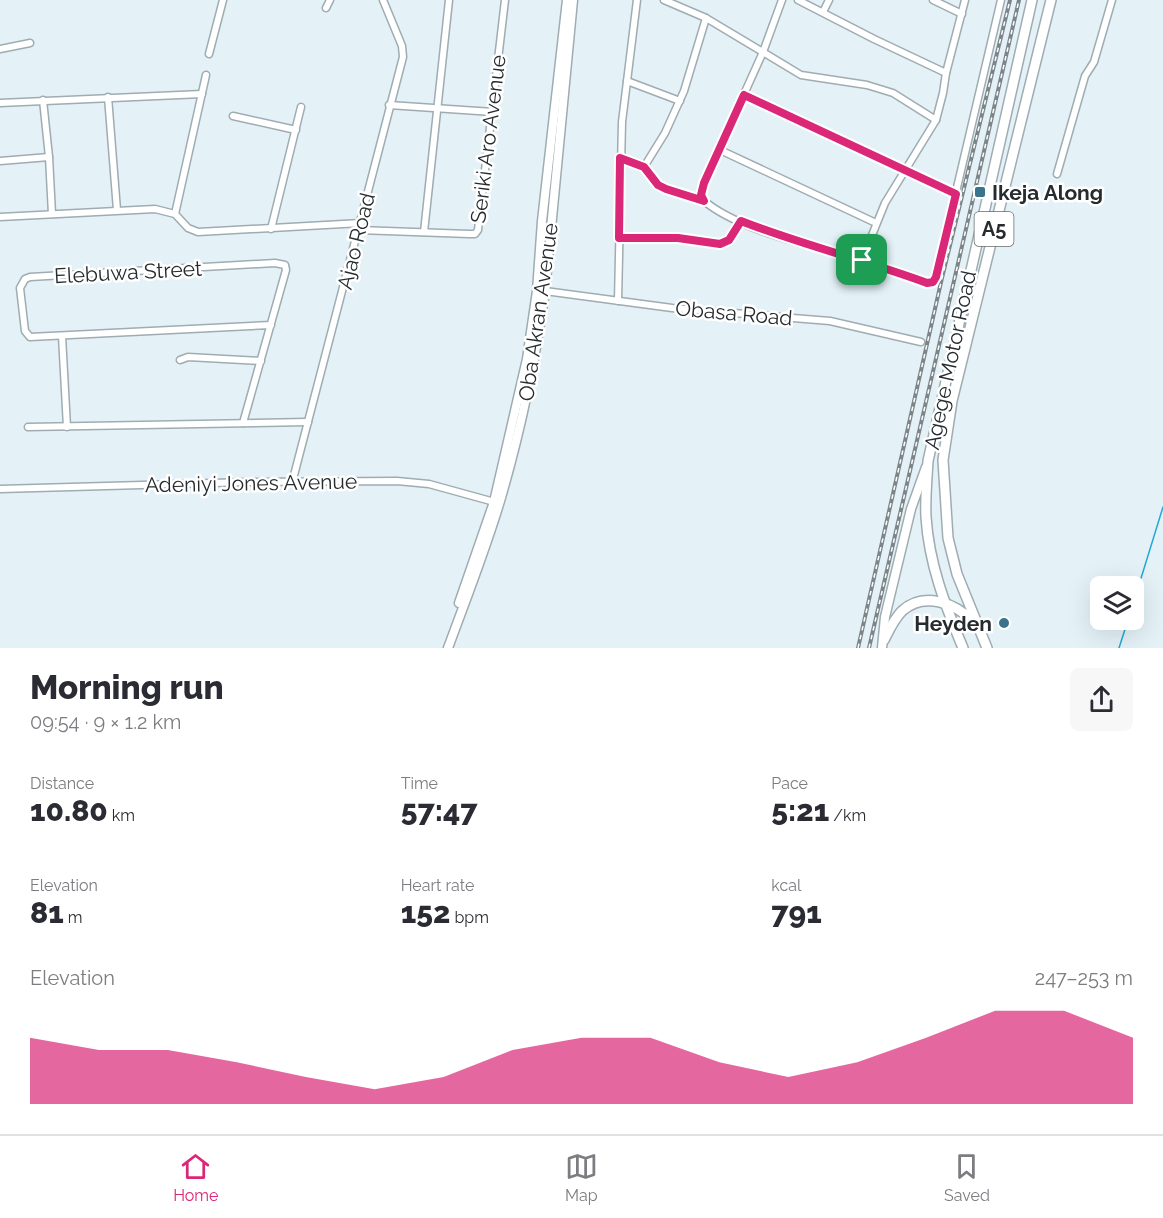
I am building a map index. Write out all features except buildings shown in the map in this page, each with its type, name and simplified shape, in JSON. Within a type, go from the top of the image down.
[{"type":"highway","name":"Agege Motor Road","points":[[928,461],[988,186],[1032,0]]},
{"type":"highway","name":"Agege Motor Road","points":[[978,627],[957,574],[948,538],[943,460],[952,401],[1051,0]]},
{"type":"highway","name":"A5","points":[[928,461],[926,496],[928,534],[935,574],[944,603],[963,648]]},
{"type":"highway","points":[[883,644],[897,616],[909,606],[930,601],[944,603],[962,610],[978,627]]},
{"type":"highway","name":"A5","points":[[978,627],[987,648]]},
{"type":"main road","name":"Oba Akran Avenue","points":[[442,648],[496,503],[517,408],[534,314],[567,0]]},
{"type":"main road","name":"Oba Akran Avenue","points":[[447,648],[479,564],[524,410],[545,291],[573,0]]},
{"type":"main road","name":"Agege Motor Road","points":[[883,644],[888,606],[911,509],[928,461]]},
{"type":"street","points":[[209,54],[224,0]]},
{"type":"street","points":[[326,8],[330,0]]},
{"type":"street","name":"Ajao Road","points":[[292,483],[360,226],[403,51],[383,0]]},
{"type":"street","points":[[424,232],[449,0]]},
{"type":"street","name":"Seriki Aro Avenue","points":[[175,214],[188,228],[198,232],[360,226],[475,234],[478,230],[505,0]]},
{"type":"street","points":[[618,301],[620,158],[637,0]]},
{"type":"street","points":[[664,0],[706,18],[806,77],[867,85],[893,93],[936,120]]},
{"type":"street","points":[[704,201],[701,195],[702,190],[763,52],[782,0]]},
{"type":"street","points":[[798,0],[946,73]]},
{"type":"street","points":[[823,12],[829,0]]},
{"type":"street","points":[[933,0],[962,14]]},
{"type":"street","points":[[862,260],[885,203],[936,120],[965,0]]},
{"type":"street","points":[[620,158],[644,167],[658,185],[678,194],[704,201],[741,221],[806,245],[862,260],[927,283],[933,282],[1001,0]]},
{"type":"street","points":[[1057,174],[1085,76],[1094,62],[1112,0]]},
{"type":"street","points":[[644,167],[665,133],[680,101],[706,18]]},
{"type":"street","points":[[0,49],[30,43]]},
{"type":"street","points":[[0,217],[155,209],[175,214],[206,75]]},
{"type":"street","points":[[627,81],[680,101]]},
{"type":"street","points":[[0,103],[202,94]]},
{"type":"street","points":[[744,95],[956,194]]},
{"type":"street","points":[[108,97],[117,210]]},
{"type":"street","points":[[42,100],[49,157],[52,213]]},
{"type":"street","points":[[389,105],[493,112]]},
{"type":"street","points":[[271,229],[301,107]]},
{"type":"street","points":[[233,116],[296,130]]},
{"type":"street","points":[[720,150],[876,223]]},
{"type":"street","points":[[0,161],[49,157]]},
{"type":"street","points":[[619,238],[678,238],[720,244],[729,240],[741,221]]},
{"type":"street","name":"Elebuwa Street","points":[[62,336],[30,337],[25,331],[20,288],[25,279],[275,263],[285,265],[286,270],[271,325]]},
{"type":"street","name":"Obasa Road","points":[[545,291],[618,301],[830,321],[921,342]]},
{"type":"street","points":[[67,427],[62,336],[169,328],[271,325],[243,423]]},
{"type":"street","points":[[180,360],[188,357],[261,361]]},
{"type":"street","points":[[28,427],[308,422]]},
{"type":"street","name":"Adeniyi Jones Avenue","points":[[0,489],[366,481],[429,484],[496,503]]},
{"type":"waterway","points":[[1142,576],[1163,507]]},
{"type":"waterway","points":[[1119,648],[1125,630]]},
{"type":"railway","points":[[858,648],[942,278],[1010,0]]},
{"type":"railway","points":[[869,648],[1019,0]]},
{"type":"place","name":"Ikeja Along","points":[[980,192]]},
{"type":"place","name":"Heyden","points":[[1004,623]]},
{"type":"route","points":[[744,95],[956,194],[933,282],[927,283],[862,260],[806,245],[741,221],[729,240],[720,244],[678,238],[647,240],[619,238],[620,158],[644,167],[658,185],[678,194],[704,201],[701,195],[704,183],[744,95]]}]
